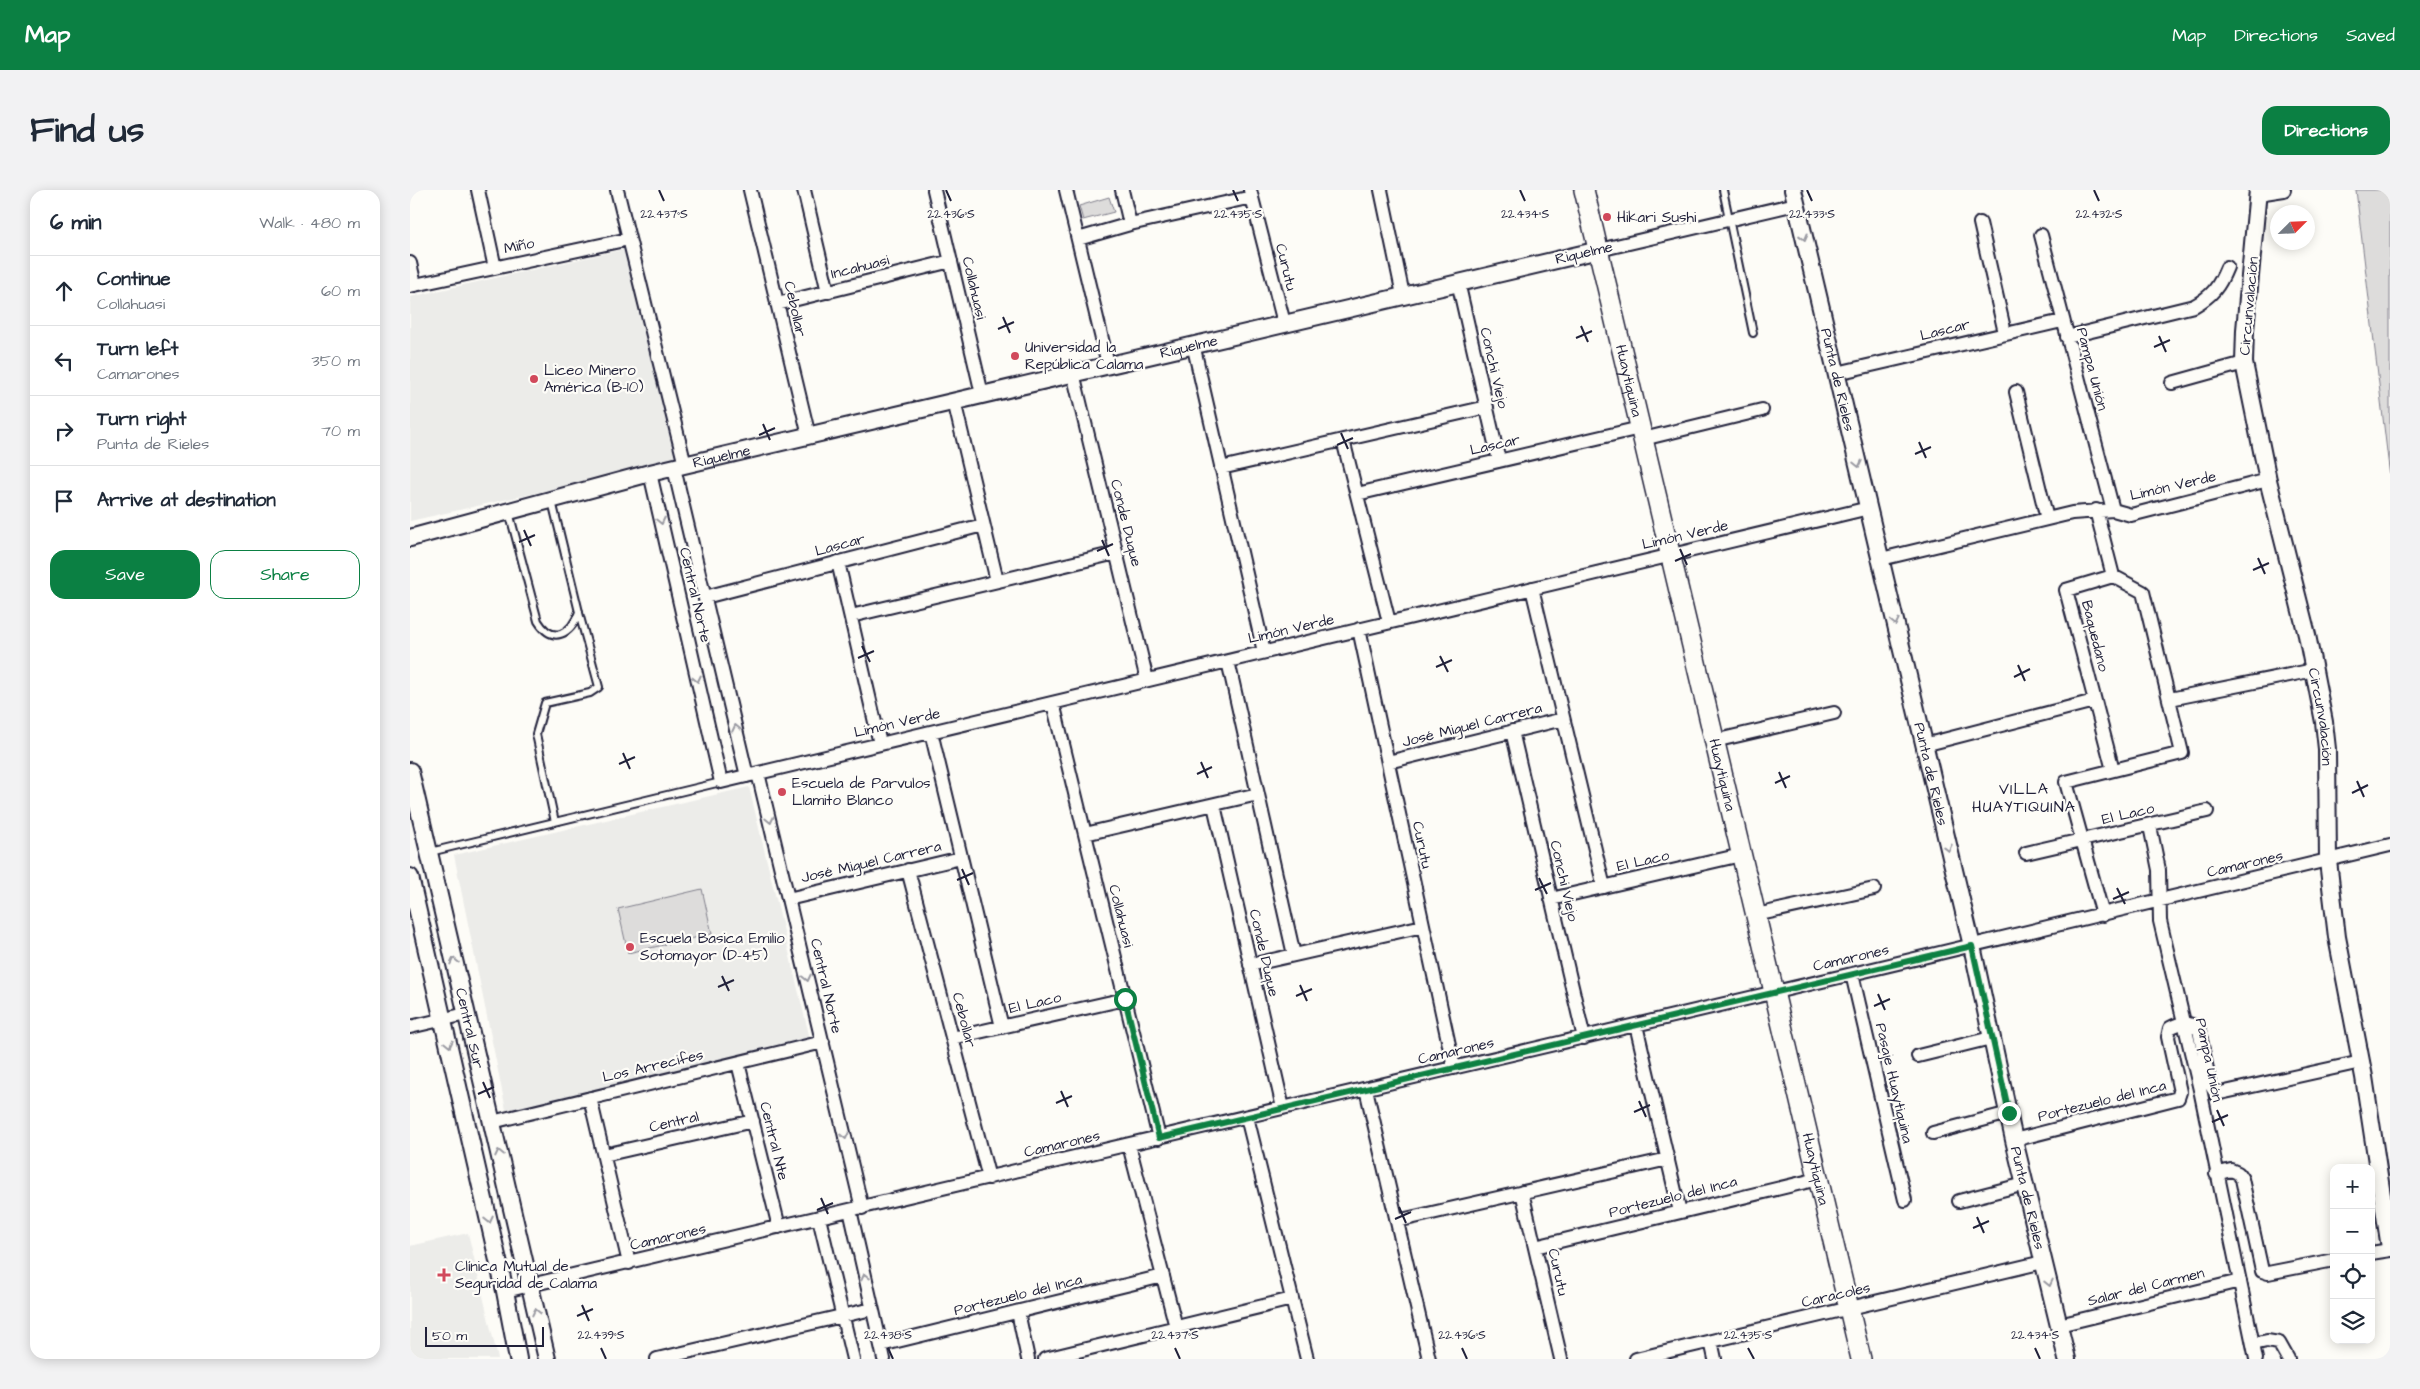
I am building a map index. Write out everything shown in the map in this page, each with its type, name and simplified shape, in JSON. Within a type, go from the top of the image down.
[{"type":"main road","name":"Huaytiquina","points":[[1584,190],[1860,1359]]},
{"type":"street","points":[[478,190],[495,268]]},
{"type":"street","name":"Central Norte","points":[[617,190],[680,466],[705,597],[788,898],[823,1042],[856,1209],[872,1309],[884,1359]]},
{"type":"street","name":"Cebollar","points":[[750,190],[808,436]]},
{"type":"street","points":[[804,190],[828,292]]},
{"type":"street","name":"Collahuasi","points":[[934,190],[982,394]]},
{"type":"street","points":[[1066,190],[1108,364]]},
{"type":"street","points":[[1122,190],[1130,224]]},
{"type":"street","points":[[1381,190],[1403,295]]},
{"type":"street","points":[[2258,192],[2284,190]]},
{"type":"street","name":"Circunvalación","points":[[2258,192],[2245,330],[2244,363],[2268,480],[2300,602],[2314,670],[2326,750],[2328,861],[2337,937],[2361,1062],[2390,1249]]},
{"type":"street","points":[[1078,238],[1251,194]]},
{"type":"street","name":"Curutu","points":[[1251,194],[1284,323]]},
{"type":"street","name":"Riquelme","points":[[410,538],[650,473],[1730,219],[1794,194]]},
{"type":"street","name":"Punta de Rieles","points":[[1794,194],[1972,946],[2014,1140],[2067,1359]]},
{"type":"street","points":[[1980,223],[2005,333]]},
{"type":"street","name":"Pampa Unión","points":[[2041,235],[2113,510]]},
{"type":"street","name":"Miño","points":[[412,286],[629,239]]},
{"type":"street","name":"Incahuasi","points":[[777,304],[951,261]]},
{"type":"street","points":[[410,263],[412,286]]},
{"type":"street","points":[[2067,337],[2194,306],[2209,298],[2220,286],[2228,267]]},
{"type":"street","name":"Conchi Viejo","points":[[1458,282],[1499,461]]},
{"type":"street","name":"Lascar","points":[[1837,373],[2062,321]]},
{"type":"street","points":[[1193,344],[1264,652]]},
{"type":"street","points":[[2172,383],[2244,363]]},
{"type":"street","name":"Conde Duque","points":[[1073,373],[1147,680]]},
{"type":"street","points":[[2016,392],[2047,519]]},
{"type":"street","points":[[954,401],[997,581]]},
{"type":"street","points":[[1221,468],[1486,407]]},
{"type":"street","name":"Lascar","points":[[1357,494],[1499,461],[1762,410]]},
{"type":"street","points":[[1343,440],[1389,622]]},
{"type":"street","name":"Central Norte","points":[[650,473],[721,782]]},
{"type":"street","name":"Limón Verde","points":[[1881,559],[2047,519],[2096,510],[2113,510],[2131,515],[2268,480]]},
{"type":"street","name":"Limón Verde","points":[[721,782],[1868,508]]},
{"type":"street","points":[[2096,510],[2113,576],[2143,592],[2182,752],[2066,782],[2103,915]]},
{"type":"street","name":"Lascar","points":[[705,597],[983,525]]},
{"type":"street","points":[[850,616],[1116,553]]},
{"type":"street","points":[[838,562],[880,744]]},
{"type":"street","name":"Baquedano","points":[[2113,576],[2066,590],[2113,770]]},
{"type":"street","points":[[1532,588],[1604,887]]},
{"type":"street","name":"Curutu","points":[[1359,629],[1454,1068]]},
{"type":"street","name":"Conde Duque","points":[[1228,661],[1294,955]]},
{"type":"street","points":[[2170,699],[2314,670]]},
{"type":"street","points":[[1924,745],[2094,701]]},
{"type":"street","name":"Collahuasi","points":[[1053,703],[1159,1138]]},
{"type":"street","points":[[1714,741],[1834,712]]},
{"type":"street","name":"José Miguel Carrera","points":[[1388,762],[1563,718]]},
{"type":"street","name":"Conchi Viejo","points":[[1512,731],[1584,1038]]},
{"type":"street","points":[[930,732],[1002,1027]]},
{"type":"street","name":"Central Sur","points":[[410,771],[547,1359]]},
{"type":"street","points":[[1085,834],[1258,794]]},
{"type":"street","name":"Conde Duque","points":[[1214,805],[1283,1108]]},
{"type":"street","name":"El Laco","points":[[2026,853],[2150,826],[2207,811]]},
{"type":"street","name":"Pampa Unión","points":[[2150,826],[2159,870],[2160,921],[2185,1022],[2256,1359]]},
{"type":"street","name":"Camarones","points":[[530,1286],[2103,915],[2390,845]]},
{"type":"street","name":"El Laco","points":[[1551,899],[1742,855]]},
{"type":"street","name":"José Miguel Carrera","points":[[788,898],[961,858]]},
{"type":"street","name":"Cebollar","points":[[908,870],[988,1178]]},
{"type":"street","name":"Central Sur","points":[[410,877],[505,1291],[518,1359]]},
{"type":"street","points":[[1756,915],[1874,889]]},
{"type":"street","points":[[1250,965],[1423,926]]},
{"type":"street","name":"Pasaje Huaytiquina","points":[[1852,974],[1905,1200]]},
{"type":"street","name":"El Laco","points":[[952,1038],[1125,999]]},
{"type":"street","points":[[410,1027],[466,1014]]},
{"type":"street","points":[[2185,1022],[2193,1024],[2199,1030],[2210,1084],[2216,1094],[2361,1062]]},
{"type":"street","name":"Portezuelo del Inca","points":[[2014,1140],[2178,1098],[2180,1092],[2168,1037],[2170,1028],[2185,1022]]},
{"type":"street","points":[[1636,1025],[1680,1212]]},
{"type":"street","points":[[1918,1056],[1991,1038]]},
{"type":"street","name":"Los Arrecifes","points":[[492,1122],[823,1042]]},
{"type":"street","name":"Central Nte","points":[[738,1063],[779,1227]]},
{"type":"street","points":[[1366,1089],[1429,1359]]},
{"type":"street","points":[[590,1098],[629,1263]]},
{"type":"street","points":[[1933,1134],[2009,1113]]},
{"type":"street","points":[[1248,1117],[1307,1359]]},
{"type":"street","name":"Central","points":[[604,1155],[752,1121]]},
{"type":"street","points":[[1129,1145],[1176,1327]]},
{"type":"street","points":[[1397,1221],[1668,1159]]},
{"type":"street","points":[[2216,1174],[2231,1170],[2238,1173],[2242,1179],[2262,1271],[2268,1273],[2330,1261]]},
{"type":"street","name":"Portezuelo del Inca","points":[[1535,1247],[1818,1179]]},
{"type":"street","points":[[1959,1201],[2025,1184]]},
{"type":"street","name":"Curutu","points":[[1522,1192],[1561,1359]]},
{"type":"street","points":[[819,1218],[852,1359]]},
{"type":"street","points":[[2375,1252],[2390,1249]]},
{"type":"street","name":"Caracoles","points":[[1636,1359],[2043,1262]]},
{"type":"street","name":"Portezuelo del Inca","points":[[881,1346],[1163,1276]]},
{"type":"street","name":"Salar del Carmen","points":[[2058,1325],[2240,1281]]},
{"type":"street","points":[[505,1291],[530,1286]]},
{"type":"street","points":[[1045,1359],[1292,1299]]},
{"type":"street","points":[[657,1359],[872,1309]]},
{"type":"street","points":[[1018,1312],[1028,1359]]},
{"type":"street","points":[[1711,1341],[1715,1359]]},
{"type":"street","points":[[2253,1344],[2267,1341],[2279,1343],[2288,1359]]},
{"type":"lane","points":[[1723,190],[1753,333]]},
{"type":"lane","points":[[552,498],[599,687],[590,693],[545,703],[536,734],[555,822]]},
{"type":"lane","points":[[509,511],[538,621],[545,631],[555,634],[567,632],[574,624],[579,612]]},
{"type":"lane","points":[[430,852],[721,782]]},
{"type":"shaded area","points":[[2356,190],[2389,190],[2390,195],[2390,477]]},
{"type":"shaded area","points":[[1109,197],[1114,212],[1083,220],[1079,206]]},
{"type":"shaded area","name":"Liceo Minero América (B-10)","points":[[625,249],[678,461],[410,521],[410,297]]},
{"type":"shaded area","name":"Escuela Basica Emilio Sotomayor (D-45)","points":[[749,787],[810,1039],[506,1110],[454,855]]},
{"type":"shaded area","points":[[702,889],[712,934],[628,953],[618,909]]},
{"type":"shaded area","name":"Clínica Mutual de Seguridad de Calama","points":[[468,1233],[498,1359],[410,1359],[410,1246]]},
{"type":"place","name":"Hikari Sushi","points":[[1607,217]]},
{"type":"place","name":"Universidad la República Calama","points":[[1015,356]]},
{"type":"place","name":"Liceo Minero América (B-10)","points":[[534,379]]},
{"type":"place","name":"Escuela de Parvulos Llamito Blanco","points":[[782,792]]},
{"type":"place","name":"Escuela Basica Emilio Sotomayor (D-45)","points":[[630,947]]},
{"type":"place","name":"Clínica Mutual de Seguridad de Calama","points":[[444,1275]]},
{"type":"district","name":"VILLA HUAYTIQUINA","points":[[2024,798]]},
{"type":"route","points":[[1125,999],[1159,1138],[1972,946],[2009,1113]]}]
